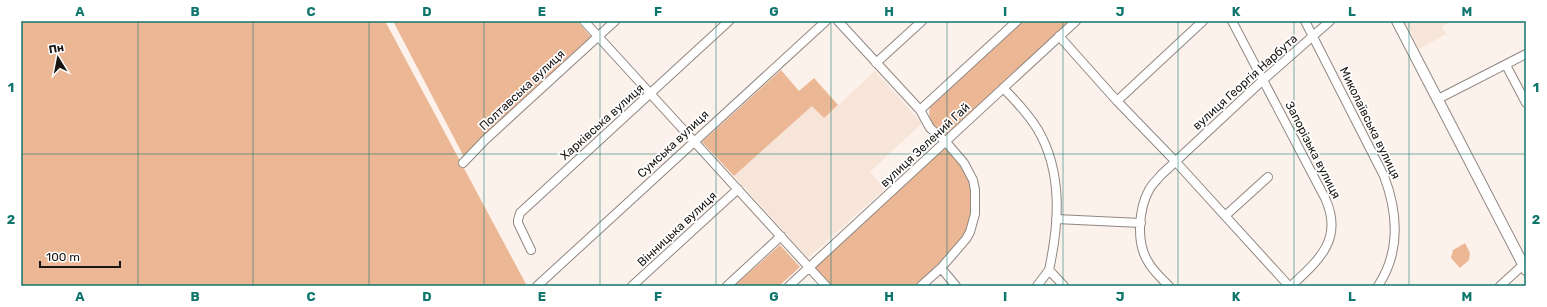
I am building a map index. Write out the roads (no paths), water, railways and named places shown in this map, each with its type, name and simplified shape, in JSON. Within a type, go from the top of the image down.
[{"type":"main road","points":[[1397,21],[1525,268]]},
{"type":"street","points":[[584,21],[826,286]]},
{"type":"street","name":"Полтавська вулиця","points":[[463,163],[485,140],[615,21]]},
{"type":"street","name":"Харківська вулиця","points":[[531,250],[518,224],[518,217],[520,214],[730,21]]},
{"type":"street","name":"Сумська вулиця","points":[[537,286],[826,21]]},
{"type":"street","points":[[838,21],[920,110],[930,128],[946,142],[964,163],[973,180],[975,190],[975,214],[970,232],[966,239],[940,268],[921,286]]},
{"type":"street","points":[[876,63],[922,21]]},
{"type":"street","points":[[920,110],[1017,21]]},
{"type":"street","name":"вулиця Зелений Гай","points":[[789,286],[1076,21]]},
{"type":"street","points":[[1117,101],[1203,21]]},
{"type":"street","name":"Запорізька вулиця","points":[[1232,21],[1325,198],[1332,217],[1331,236],[1327,247],[1314,265],[1290,286]]},
{"type":"street","name":"Миколаївська вулиця","points":[[1305,21],[1384,176],[1393,202],[1396,226],[1394,247],[1387,270],[1378,286]]},
{"type":"street","name":"вулиця Георгія Нарбута","points":[[1169,286],[1146,260],[1142,249],[1141,223],[1144,201],[1149,190],[1158,179],[1263,80],[1330,21]]},
{"type":"street","points":[[1059,36],[1117,101],[1176,162],[1290,286]]},
{"type":"street","points":[[1438,99],[1526,54]]},
{"type":"street","points":[[1506,65],[1526,103]]},
{"type":"street","points":[[1003,88],[1029,118],[1045,144],[1054,171],[1056,219],[1053,255],[1050,270],[1037,286]]},
{"type":"street","points":[[1225,216],[1268,177]]},
{"type":"street","name":"Вінницька вулиця","points":[[632,286],[738,189]]},
{"type":"street","points":[[1056,219],[1141,223]]},
{"type":"street","points":[[727,286],[780,236]]},
{"type":"street","points":[[940,268],[956,286]]},
{"type":"street","points":[[1500,286],[1525,268]]},
{"type":"street","points":[[1050,270],[1064,286]]}]
